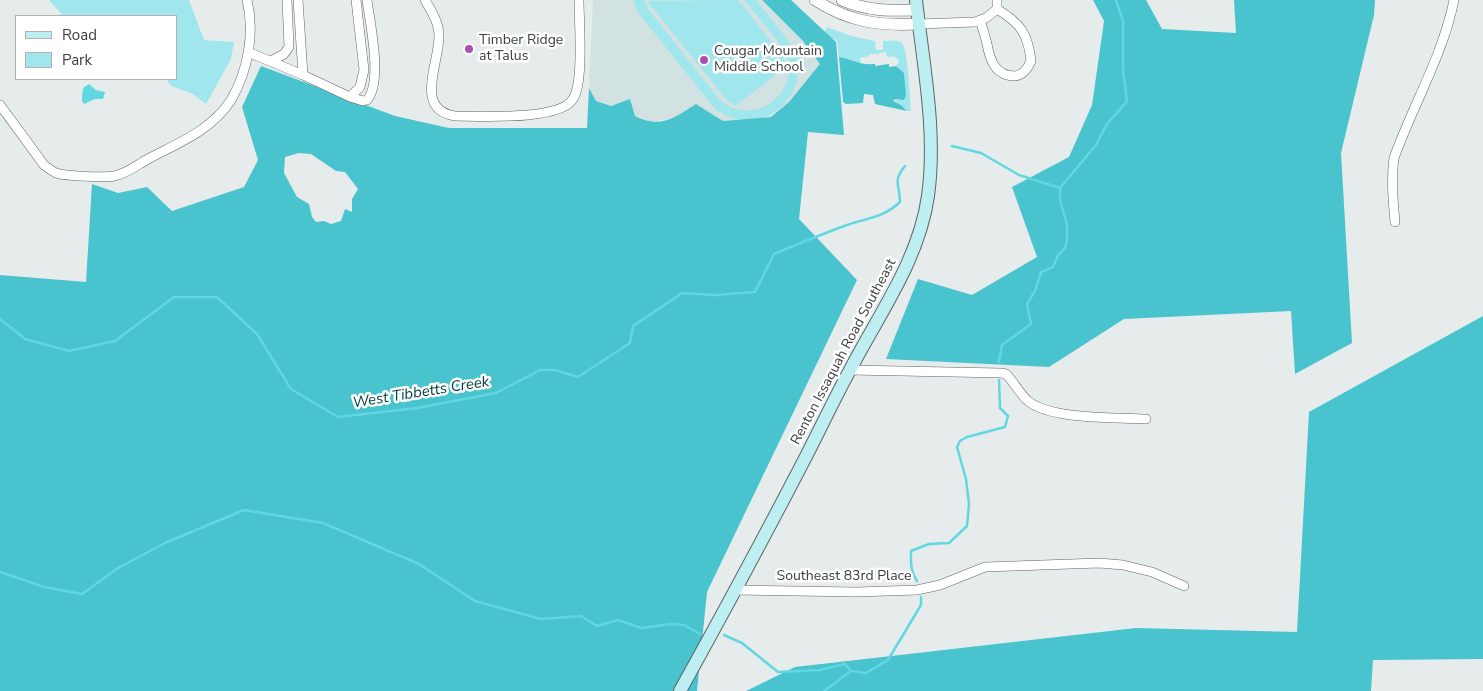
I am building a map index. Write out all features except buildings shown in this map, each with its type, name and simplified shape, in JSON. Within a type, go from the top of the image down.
[{"type":"main road","name":"Renton Issaquah Road Southeast","points":[[680,691],[911,256],[922,223],[928,195],[930,137],[916,5]]},
{"type":"street","points":[[0,105],[44,165],[50,170],[64,174],[105,177],[121,174],[199,132],[219,115],[230,100],[239,83],[248,52],[250,27],[246,0]]},
{"type":"street","points":[[271,61],[284,54],[289,47],[287,0]]},
{"type":"street","points":[[298,0],[303,75]]},
{"type":"street","points":[[350,97],[360,87],[364,70],[363,48],[356,0]]},
{"type":"street","points":[[248,52],[350,97],[362,101],[367,100],[373,91],[375,69],[367,0]]},
{"type":"street","points":[[425,0],[434,17],[439,35],[431,92],[434,105],[438,111],[454,116],[521,116],[547,113],[567,107],[573,100],[578,84],[579,0]]},
{"type":"street","points":[[815,0],[840,14],[866,22],[891,25],[980,21],[997,4],[1024,31],[1031,61],[1024,73],[1018,76],[1011,75],[998,70],[993,65],[980,21]]},
{"type":"street","points":[[842,0],[878,10],[916,5]]},
{"type":"street","points":[[1394,222],[1392,190],[1394,158],[1444,36],[1454,0]]},
{"type":"street","points":[[850,370],[1001,373],[1006,374],[1028,401],[1041,408],[1066,414],[1146,418]]},
{"type":"street","name":"Southeast 83rd Place","points":[[735,590],[857,592],[917,590],[940,585],[985,567],[1099,563],[1123,565],[1152,572],[1184,586]]},
{"type":"shaded area","name":"Cougar Mountain Middle School","points":[[593,0],[762,0],[803,41],[821,64],[789,102],[771,117],[723,121],[696,104],[672,119],[648,122],[635,116],[630,99],[611,106],[595,101],[589,88]]},
{"type":"shaded area","points":[[762,0],[791,0],[836,42],[844,135],[808,132],[799,219],[857,280],[707,592],[697,691],[0,691],[0,275],[86,282],[92,184],[118,193],[147,187],[172,211],[244,187],[258,160],[242,107],[261,66],[395,116],[449,128],[587,128],[589,88],[596,101],[611,106],[630,99],[635,116],[652,122],[667,120],[681,114],[696,104],[723,121],[771,117],[789,102],[820,64],[803,41]],"holes":[[[299,153],[311,154],[336,171],[345,172],[358,189],[352,199],[352,212],[345,209],[341,221],[331,224],[324,221],[316,222],[312,217],[309,204],[297,197],[284,173],[285,157]]]},
{"type":"shaded area","points":[[1093,0],[1146,0],[1162,29],[1236,33],[1234,0],[1375,0],[1374,15],[1341,153],[1352,343],[1295,374],[1291,311],[1124,319],[1049,367],[886,359],[918,279],[972,295],[1037,257],[1012,187],[1069,157],[1092,105],[1104,21]]},
{"type":"shaded area","points":[[839,57],[860,63],[875,64],[875,66],[889,64],[889,67],[896,66],[904,73],[906,95],[904,100],[895,99],[893,101],[907,111],[875,104],[873,95],[864,94],[863,103],[846,104],[843,102]]},
{"type":"shaded area","points":[[89,84],[96,90],[105,92],[103,99],[95,99],[84,104],[82,101],[83,90]]},
{"type":"shaded area","points":[[1483,316],[1483,659],[1373,660],[1371,691],[746,691],[795,667],[1136,628],[1297,632],[1309,412]]},
{"type":"green space","points":[[49,0],[189,0],[204,40],[234,42],[231,59],[206,104],[191,93],[171,86],[167,80],[178,80],[178,15],[62,15]]},
{"type":"green space","points":[[633,0],[644,0],[648,9],[719,99],[734,109],[750,110],[769,104],[783,90],[787,81],[788,71],[787,60],[780,46],[744,0],[756,0],[806,63],[798,69],[797,81],[793,91],[780,108],[771,114],[749,120],[727,116],[716,110],[637,11]]},
{"type":"green space","points":[[738,0],[785,59],[782,62],[786,67],[735,106],[731,101],[729,103],[647,1]]},
{"type":"green space","points":[[827,27],[851,36],[875,41],[876,50],[883,50],[883,41],[902,43],[907,65],[911,111],[907,111],[893,101],[895,99],[904,100],[905,93],[904,73],[896,66],[899,62],[896,58],[887,57],[886,52],[870,54],[860,58],[861,65],[839,57],[837,41],[824,33]]},
{"type":"waterway","name":"West Tibbetts Creek","points":[[999,362],[1002,345],[1031,324],[1027,304],[1035,291],[1041,272],[1053,267],[1058,255],[1065,248],[1067,225],[1060,200],[1060,188],[1096,145],[1107,124],[1127,101],[1123,70],[1123,21],[1116,0]]},
{"type":"waterway","name":"West Tibbetts Creek","points":[[952,146],[981,153],[1019,175],[1060,188]]},
{"type":"waterway","name":"West Tibbetts Creek","points":[[0,319],[25,339],[69,351],[115,341],[174,297],[217,297],[257,334],[291,389],[338,417],[417,408],[496,393],[540,370],[555,370],[578,377],[630,343],[633,326],[682,293],[716,295],[755,292],[774,254],[838,228],[875,217],[900,202],[898,180],[905,166]]},
{"type":"waterway","points":[[917,581],[912,570],[911,551],[929,544],[949,543],[967,526],[969,504],[966,479],[957,447],[960,441],[967,437],[1005,427],[1008,416],[1000,408],[999,380]]},
{"type":"waterway","points":[[0,572],[44,587],[82,594],[118,568],[165,543],[244,510],[323,523],[419,564],[475,601],[541,619],[581,616],[597,626],[618,620],[641,628],[671,624],[684,625],[700,634]]},
{"type":"waterway","points":[[824,691],[851,671],[866,673],[888,660],[921,605],[921,597]]},
{"type":"waterway","points":[[724,635],[742,643],[778,672],[820,670],[845,664],[851,671]]},
{"type":"place","name":"Timber Ridge at Talus","points":[[469,49]]},
{"type":"place","name":"Cougar Mountain Middle School","points":[[704,60]]}]
